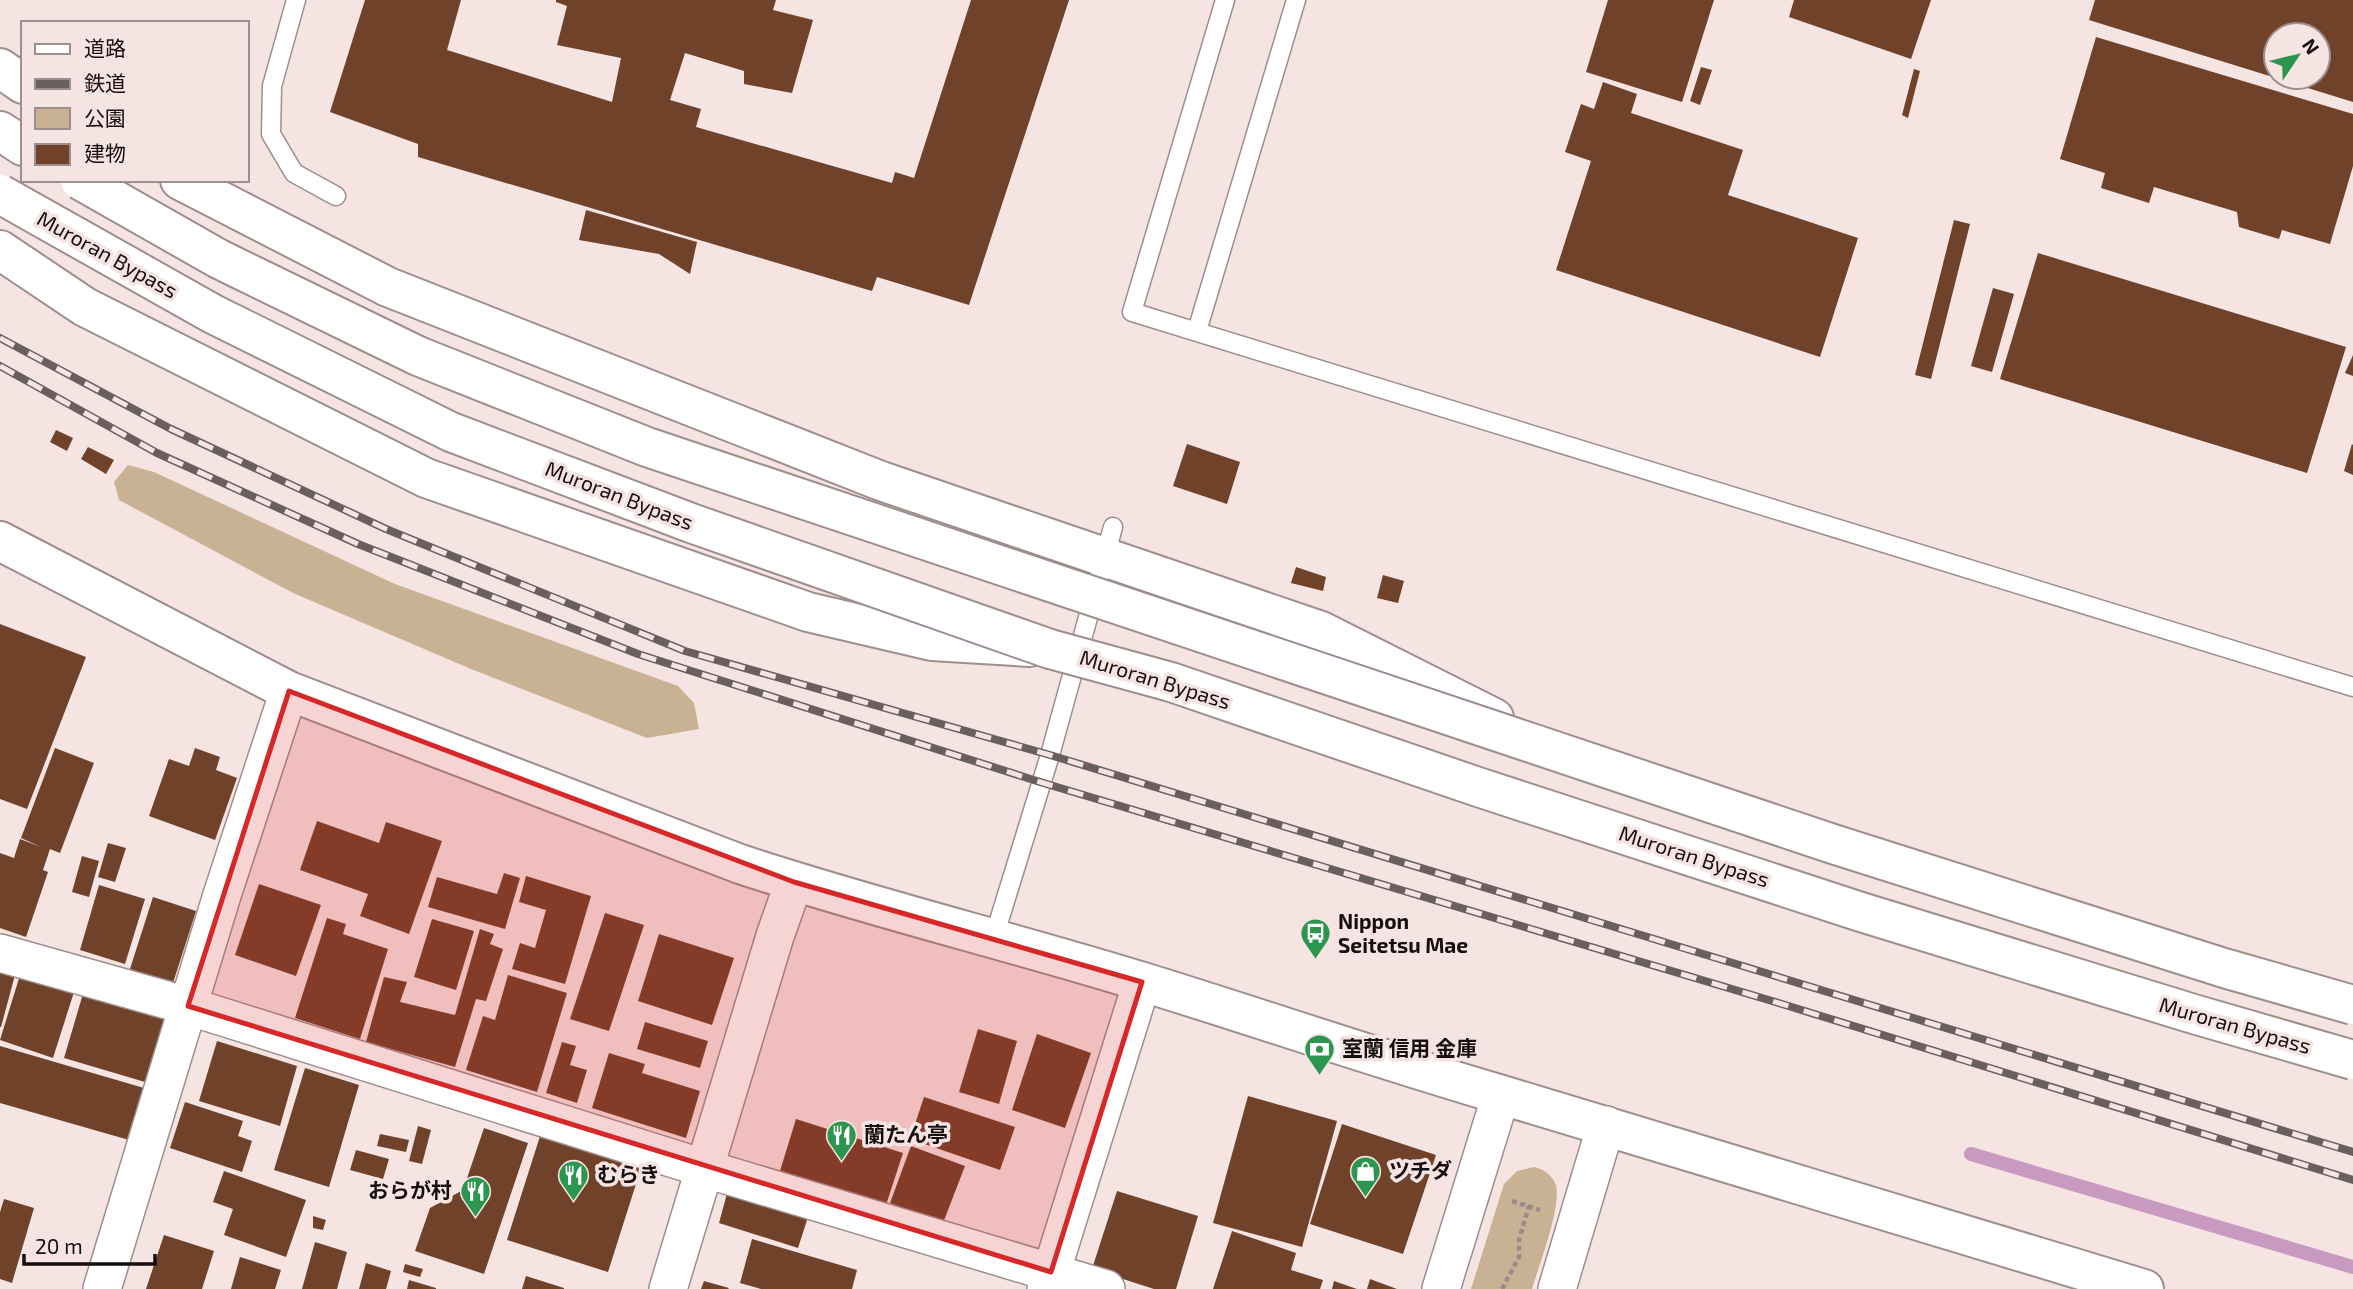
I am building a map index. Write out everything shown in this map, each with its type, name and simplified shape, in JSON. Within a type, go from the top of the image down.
[{"type":"main road","points":[[0,68],[21,83]]},
{"type":"main road","points":[[0,131],[21,145]]},
{"type":"main road","points":[[84,182],[219,259],[418,356],[648,447],[1983,893],[2353,1005]]},
{"type":"main road","points":[[184,182],[388,287],[881,481],[1109,542],[1321,631],[1567,755]]},
{"type":"main road","name":"Muroran Bypass","points":[[0,194],[213,314],[451,432],[691,523],[1050,649],[1171,682],[1478,787],[1861,912],[2353,1060]]},
{"type":"main road","points":[[0,250],[85,307],[426,478],[808,612],[932,641],[1050,649]]},
{"type":"main road","points":[[0,541],[289,691],[727,859],[794,882],[994,937],[1501,1095],[2144,1289]]},
{"type":"street","points":[[102,1289],[222,895],[289,691]]},
{"type":"street","points":[[668,1289],[703,1168],[794,882]]},
{"type":"street","points":[[0,953],[188,1006],[703,1168],[1049,1281],[1106,1289]]},
{"type":"street","points":[[1049,1281],[1142,982]]},
{"type":"street","points":[[1441,1289],[1501,1095]]},
{"type":"street","points":[[1557,1289],[1606,1125]]},
{"type":"lane","points":[[296,0],[272,86],[271,134],[294,173],[335,196]]},
{"type":"lane","points":[[1225,0],[1132,312],[2353,687]]},
{"type":"lane","points":[[1197,331],[1296,0]]},
{"type":"lane","points":[[994,937],[1050,755],[1109,542]]},
{"type":"path","points":[[1510,1201],[1542,1210]]},
{"type":"path","points":[[1502,1289],[1518,1257],[1519,1240],[1529,1206]]},
{"type":"highlighted area","points":[[289,691],[794,882],[1142,982],[1051,1272],[188,1006]]},
{"type":"green space","points":[[128,465],[154,472],[395,584],[678,686],[694,703],[699,729],[647,738],[471,669],[293,593],[119,500],[114,482]]},
{"type":"green space","points":[[1534,1167],[1551,1177],[1557,1192],[1553,1219],[1532,1289],[1471,1289],[1504,1184],[1517,1171]]},
{"type":"building","points":[[365,0],[461,0],[447,50],[612,102],[621,58],[557,45],[567,6],[556,0],[776,0],[773,10],[813,20],[792,93],[744,84],[744,71],[685,53],[670,100],[701,109],[696,127],[892,183],[895,172],[914,178],[971,0],[1069,0],[969,305],[877,277],[872,291],[418,157],[418,144],[330,112]]},
{"type":"building","points":[[1608,0],[1714,0],[1682,102],[1586,72]]},
{"type":"building","points":[[1794,0],[1931,0],[1911,59],[1789,17]]},
{"type":"building","points":[[2095,0],[2353,0],[2353,102],[2318,91],[2332,91],[2332,21],[2262,21],[2262,74],[2089,20]]},
{"type":"building","points":[[2096,37],[2262,87],[2262,91],[2276,91],[2353,114],[2353,166],[2330,244],[2282,230],[2279,239],[2239,227],[2237,212],[2154,187],[2149,203],[2101,188],[2105,173],[2060,159]]},
{"type":"building","points":[[1701,67],[1712,70],[1700,105],[1690,101]]},
{"type":"building","points":[[1914,69],[1920,71],[1908,118],[1902,115]]},
{"type":"building","points":[[1603,82],[1637,94],[1631,113],[1743,150],[1728,195],[1858,238],[1820,357],[1556,270],[1591,161],[1565,152],[1581,104],[1594,109]]},
{"type":"building","points":[[586,210],[697,242],[690,274],[659,254],[579,240]]},
{"type":"building","points":[[1954,220],[1970,224],[1931,379],[1915,375]]},
{"type":"building","points":[[2038,253],[2346,347],[2307,473],[2000,379]]},
{"type":"building","points":[[1993,288],[2014,294],[1992,372],[1971,366]]},
{"type":"building","points":[[2353,355],[2353,376],[2345,373]]},
{"type":"building","points":[[56,430],[73,438],[67,451],[50,442]]},
{"type":"building","points":[[1187,444],[1240,462],[1227,504],[1173,486]]},
{"type":"building","points":[[2353,445],[2353,475],[2344,471]]},
{"type":"building","points":[[88,447],[114,460],[106,474],[81,459]]},
{"type":"building","points":[[1296,567],[1326,577],[1323,591],[1291,583]]},
{"type":"building","points":[[1383,575],[1404,581],[1398,603],[1377,598]]},
{"type":"building","points":[[0,624],[86,657],[27,809],[0,799]]},
{"type":"building","points":[[55,748],[94,763],[60,853],[50,849],[43,870],[48,872],[26,937],[0,928],[0,853],[14,858],[20,839],[41,847],[21,838]]},
{"type":"building","points":[[195,748],[220,757],[216,770],[237,778],[215,840],[149,816],[169,759],[189,766]]},
{"type":"building","points":[[317,821],[379,843],[386,822],[442,841],[409,934],[360,916],[368,894],[300,870]]},
{"type":"building","points":[[108,843],[126,848],[115,882],[98,877]]},
{"type":"building","points":[[82,856],[99,861],[89,897],[72,892]]},
{"type":"building","points":[[504,873],[520,878],[505,929],[428,907],[437,877],[497,894]]},
{"type":"building","points":[[526,876],[591,896],[565,984],[512,969],[520,943],[535,948],[546,910],[519,902]]},
{"type":"building","points":[[259,884],[321,905],[296,976],[235,955]]},
{"type":"building","points":[[99,885],[145,899],[125,964],[80,950]]},
{"type":"building","points":[[153,897],[196,911],[173,983],[130,969]]},
{"type":"building","points":[[605,913],[644,925],[609,1031],[570,1019]]},
{"type":"building","points":[[327,918],[346,924],[343,934],[388,949],[360,1039],[295,1018]]},
{"type":"building","points":[[432,919],[474,931],[456,990],[414,977]]},
{"type":"building","points":[[480,929],[494,934],[490,944],[503,949],[486,1001],[476,999],[455,1067],[366,1042],[384,977],[407,982],[400,1002],[455,1015]]},
{"type":"building","points":[[659,934],[734,958],[712,1025],[638,1001]]},
{"type":"building","points":[[0,971],[15,975],[1,1027],[0,1027]]},
{"type":"building","points":[[20,975],[74,992],[53,1058],[0,1040]]},
{"type":"building","points":[[508,975],[567,993],[537,1092],[466,1070],[483,1016],[495,1020]]},
{"type":"building","points":[[85,987],[166,1012],[145,1082],[64,1058]]},
{"type":"building","points":[[645,1022],[708,1041],[700,1068],[637,1049]]},
{"type":"building","points":[[978,1029],[1017,1041],[999,1104],[959,1092]]},
{"type":"building","points":[[1037,1034],[1091,1053],[1065,1128],[1012,1110]]},
{"type":"building","points":[[217,1041],[297,1066],[280,1126],[199,1101]]},
{"type":"building","points":[[562,1042],[576,1046],[570,1065],[587,1070],[577,1103],[546,1093]]},
{"type":"building","points":[[0,1046],[144,1088],[129,1140],[0,1103]]},
{"type":"building","points":[[609,1053],[645,1064],[642,1073],[700,1091],[686,1138],[592,1108]]},
{"type":"building","points":[[305,1068],[359,1085],[329,1187],[274,1170]]},
{"type":"building","points":[[1248,1096],[1337,1121],[1302,1247],[1213,1223]]},
{"type":"building","points":[[924,1097],[1015,1127],[1000,1170],[910,1139]]},
{"type":"building","points":[[185,1102],[243,1121],[238,1136],[252,1141],[242,1172],[170,1148]]},
{"type":"building","name":"蘭たん亭","points":[[796,1119],[903,1153],[886,1205],[780,1171]]},
{"type":"building","points":[[1342,1124],[1436,1155],[1403,1254],[1310,1224]]},
{"type":"building","points":[[418,1126],[431,1130],[422,1164],[409,1161]]},
{"type":"building","points":[[484,1128],[528,1143],[484,1274],[415,1251],[430,1208],[463,1190]]},
{"type":"building","name":"むらき","points":[[541,1133],[642,1165],[608,1272],[507,1240]]},
{"type":"building","points":[[380,1134],[409,1140],[406,1152],[377,1146]]},
{"type":"building","points":[[911,1146],[965,1166],[943,1223],[890,1203]]},
{"type":"building","points":[[356,1150],[389,1159],[383,1179],[350,1170]]},
{"type":"building","points":[[224,1171],[306,1200],[286,1257],[224,1235],[233,1209],[213,1202]]},
{"type":"building","points":[[728,1190],[809,1214],[798,1248],[719,1223]]},
{"type":"building","points":[[1117,1191],[1198,1216],[1176,1289],[1154,1289],[1092,1269]]},
{"type":"building","points":[[4,1199],[34,1208],[12,1283],[0,1279],[0,1212]]},
{"type":"building","points":[[313,1216],[326,1220],[323,1230],[313,1228]]},
{"type":"building","points":[[1232,1231],[1296,1253],[1291,1270],[1323,1280],[1320,1289],[1213,1289]]},
{"type":"building","points":[[164,1235],[214,1251],[202,1289],[146,1289]]},
{"type":"building","points":[[752,1239],[857,1270],[852,1289],[761,1289],[740,1283]]},
{"type":"building","points":[[315,1242],[347,1252],[337,1289],[302,1289]]},
{"type":"building","points":[[240,1257],[281,1270],[275,1289],[231,1289]]},
{"type":"building","points":[[366,1263],[391,1271],[386,1289],[359,1289]]},
{"type":"building","points":[[405,1264],[423,1269],[420,1277],[403,1272]]},
{"type":"building","points":[[526,1276],[564,1288],[564,1289],[522,1289]]},
{"type":"building","points":[[1370,1279],[1397,1289],[1367,1289]]},
{"type":"building","points":[[409,1280],[436,1288],[436,1289],[407,1289]]},
{"type":"building","points":[[704,1281],[729,1288],[701,1289]]},
{"type":"building","points":[[1334,1281],[1357,1289],[1332,1289]]},
{"type":"waterway","points":[[1971,1154],[2353,1267]]},
{"type":"railway","points":[[0,338],[171,429],[386,529],[685,651],[1050,755],[2353,1152]]},
{"type":"railway","points":[[0,366],[157,453],[358,544],[638,654],[1040,782],[1782,1004],[2353,1180]]},
{"type":"place","name":"Nippon Seitetsu Mae","points":[[1315,961]]},
{"type":"place","name":"室蘭 信用 金庫","points":[[1319,1076]]},
{"type":"place","name":"蘭たん亭","points":[[841,1162]]},
{"type":"place","name":"ツチダ","points":[[1366,1198]]},
{"type":"place","name":"むらき","points":[[574,1202]]},
{"type":"place","name":"おらが村","points":[[475,1218]]}]
